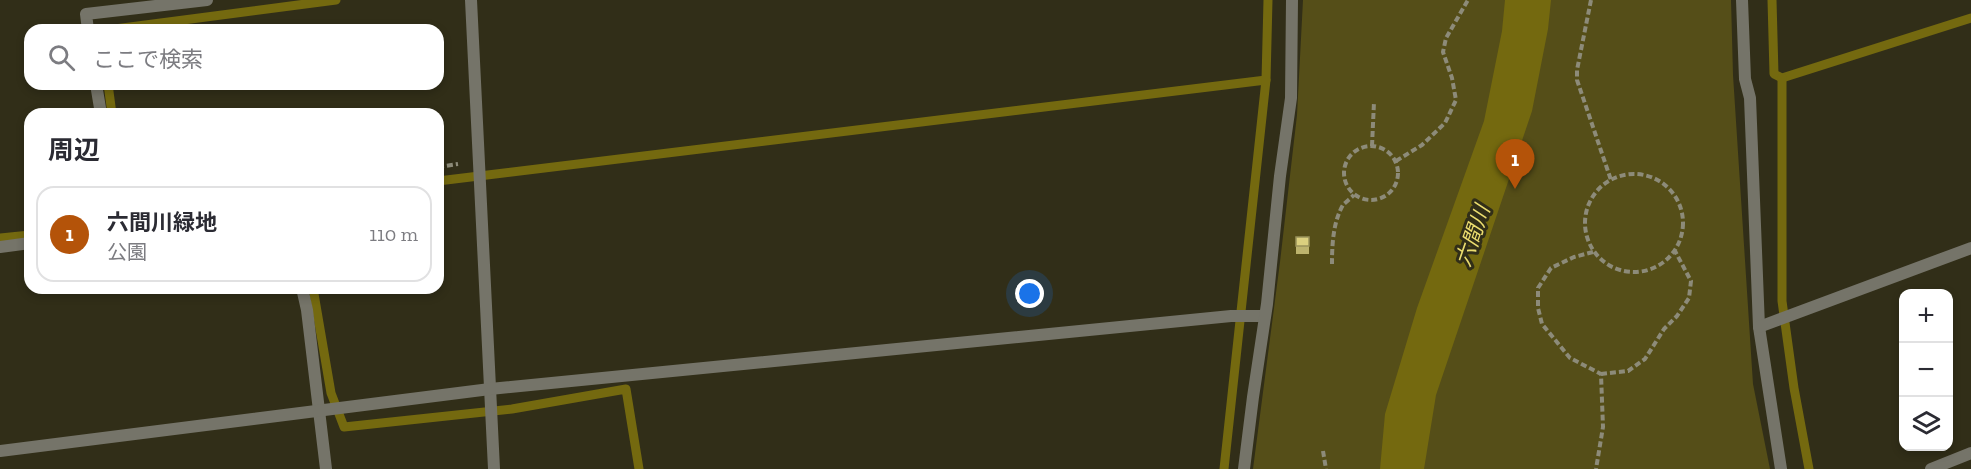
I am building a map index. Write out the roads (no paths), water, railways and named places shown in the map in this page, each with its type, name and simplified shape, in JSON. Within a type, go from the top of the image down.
[{"type":"street","points":[[87,24],[86,14],[207,0]]},
{"type":"street","points":[[471,0],[494,469]]},
{"type":"street","points":[[1244,469],[1291,98],[1292,0]]},
{"type":"street","points":[[1742,0],[1745,79],[1750,98],[1759,327],[1781,469]]},
{"type":"street","points":[[97,90],[100,108]]},
{"type":"street","points":[[0,247],[24,244]]},
{"type":"street","points":[[1759,327],[1971,248]]},
{"type":"street","points":[[303,294],[324,410],[326,469]]},
{"type":"street","points":[[0,451],[490,389],[1231,316],[1265,316]]},
{"type":"street","points":[[1931,469],[1971,453]]},
{"type":"water","name":"六間川","points":[[1505,0],[1551,0],[1548,29],[1532,111],[1436,395],[1424,469],[1380,469],[1385,414],[1417,308],[1484,121],[1502,31]]},
{"type":"waterway","points":[[153,24],[336,0]]},
{"type":"waterway","points":[[1224,469],[1266,80],[1268,0]]},
{"type":"waterway","points":[[1772,0],[1774,74],[1782,78],[1971,18]]},
{"type":"waterway","points":[[1782,78],[1782,301],[1794,388],[1809,469]]},
{"type":"waterway","points":[[444,180],[1266,80]]},
{"type":"waterway","points":[[109,90],[111,108]]},
{"type":"waterway","points":[[0,238],[24,236]]},
{"type":"waterway","points":[[314,294],[331,393],[344,427],[512,409],[626,389],[639,469]]},
{"type":"place","name":"六間川緑地","points":[[1515,189]]}]
